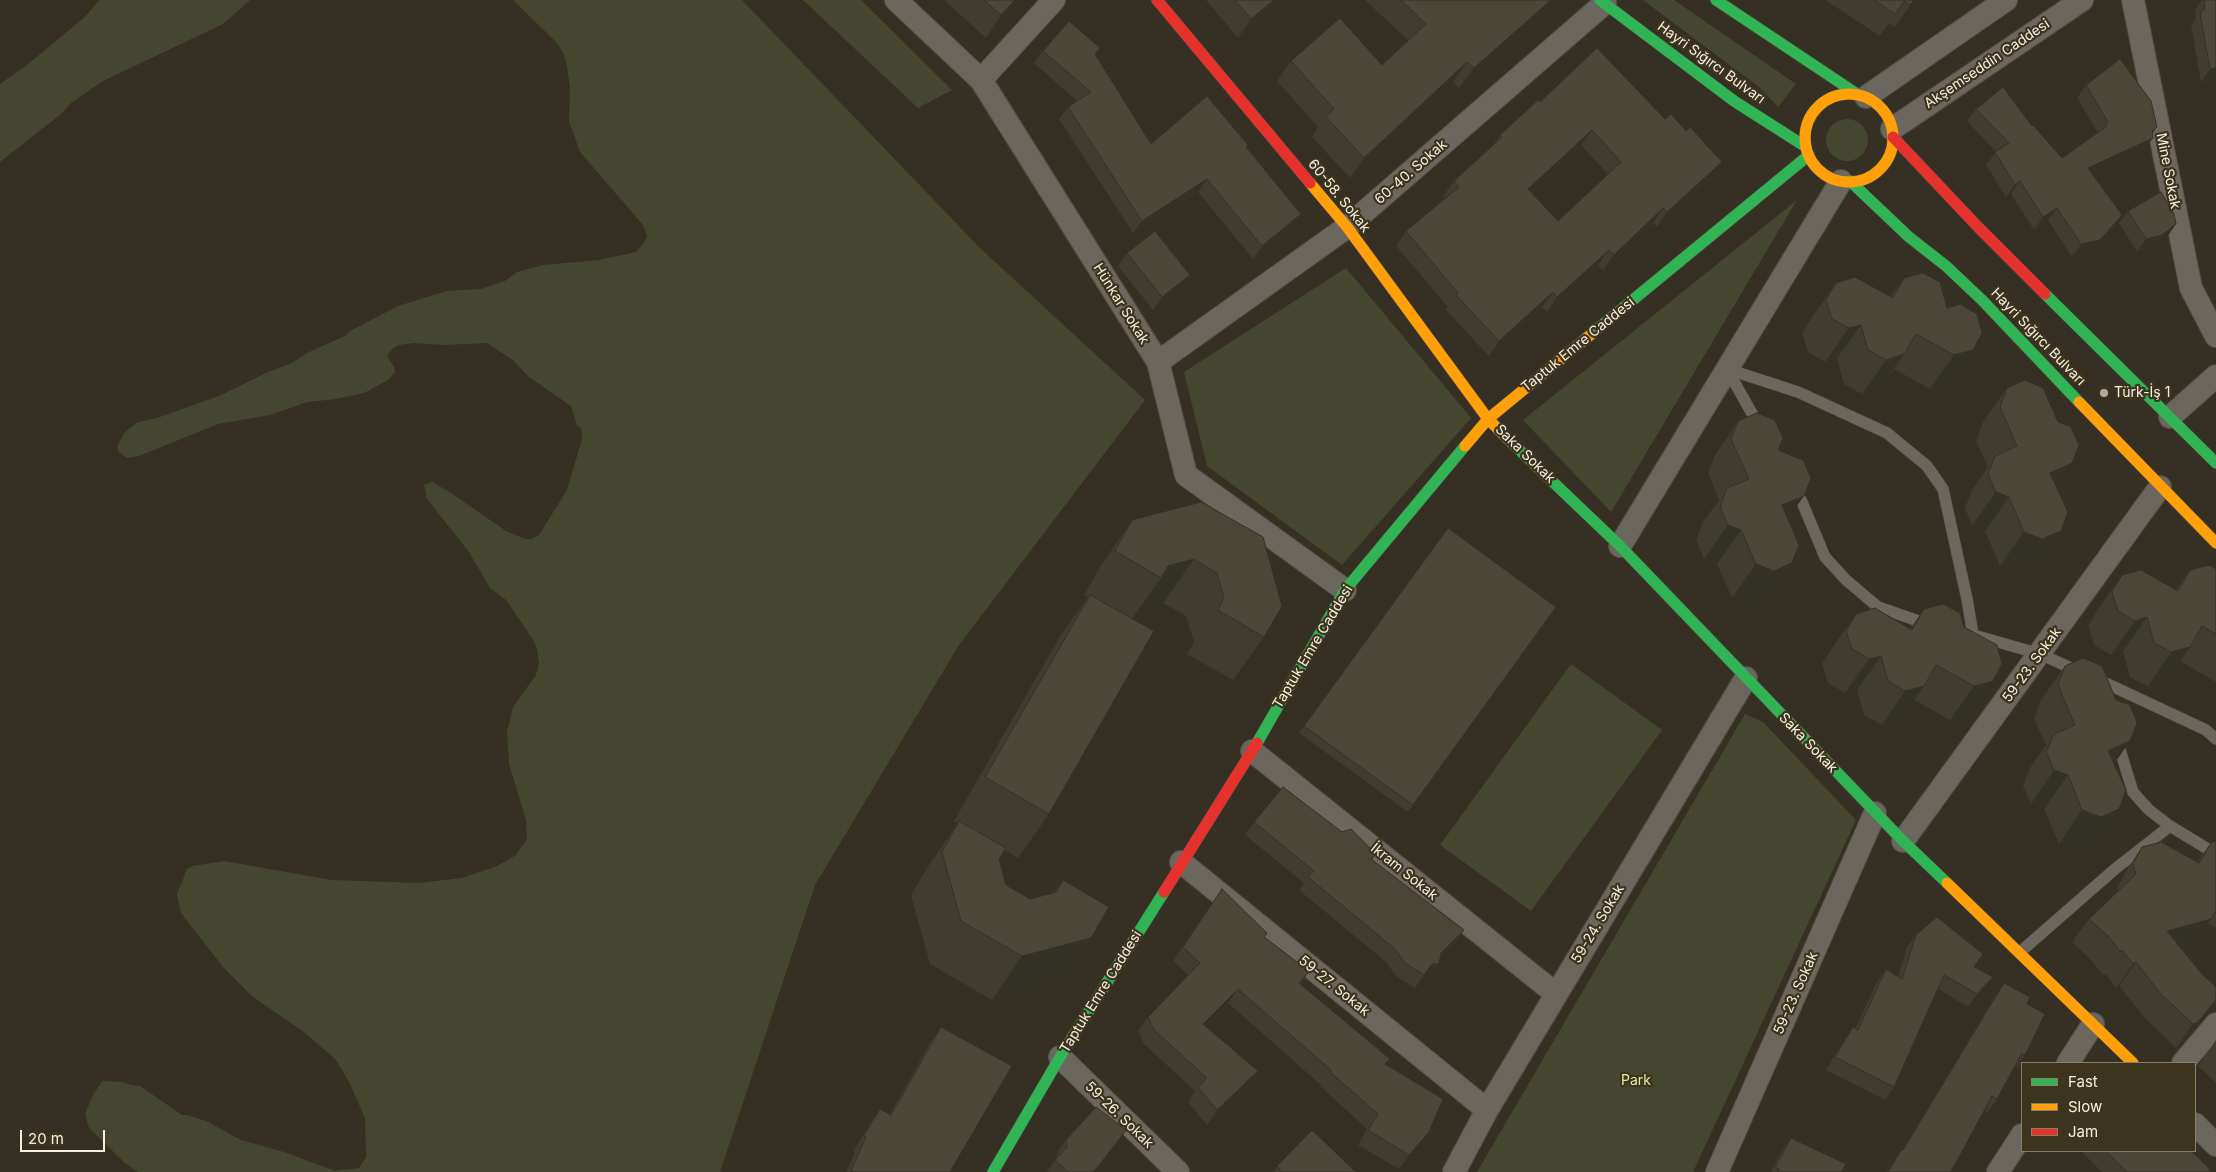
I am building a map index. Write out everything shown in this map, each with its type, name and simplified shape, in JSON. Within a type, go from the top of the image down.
[{"type":"street","name":"Hünkar Sokak","points":[[896,0],[981,80],[1158,362],[1186,475],[1345,590]]},
{"type":"street","points":[[981,80],[1054,0]]},
{"type":"street","name":"60-58. Sokak","points":[[1157,0],[1347,227],[1488,419]]},
{"type":"street","points":[[1716,0],[1880,106],[1888,117],[1893,133],[1979,228],[2216,463]]},
{"type":"street","points":[[1893,133],[1890,154],[1881,168],[1867,178],[1846,181],[1825,175],[1815,165],[1808,151],[1806,129],[1808,121],[1818,107],[1840,94],[1862,96],[2006,0]]},
{"type":"street","name":"Akşemseddin Caddesi","points":[[1893,133],[2082,0]]},
{"type":"street","name":"Mine Sokak","points":[[2133,0],[2191,288],[2216,336]]},
{"type":"street","name":"60-40. Sokak","points":[[1158,362],[1347,227],[1602,2]]},
{"type":"street","name":"Hayri Sığırcı Bulvarı","points":[[1602,2],[1734,101],[1808,151]]},
{"type":"street","name":"Taptuk Emre Caddesi","points":[[993,1172],[1060,1057],[1252,751],[1345,590],[1488,419],[1808,151]]},
{"type":"street","points":[[1620,546],[1727,370],[1846,181]]},
{"type":"street","name":"Hayri Sığırcı Bulvarı","points":[[1846,181],[1909,237],[1946,266],[1982,300],[2216,543]]},
{"type":"street","points":[[2170,417],[2216,376]]},
{"type":"street","name":"Saka Sokak","points":[[1488,419],[1620,546],[1903,841],[2132,1062]]},
{"type":"street","name":"59-23. Sokak","points":[[1903,841],[2160,487]]},
{"type":"street","name":"59-24. Sokak","points":[[1454,1172],[1487,1110],[1746,678]]},
{"type":"street","name":"İkram Sokak","points":[[1252,751],[1556,994]]},
{"type":"street","name":"59-23. Sokak","points":[[1717,1172],[1876,813]]},
{"type":"street","name":"59-27. Sokak","points":[[1181,862],[1487,1110]]},
{"type":"street","points":[[2069,1062],[2093,1024]]},
{"type":"street","points":[[2184,1062],[2216,1024]]},
{"type":"street","name":"59-26. Sokak","points":[[1060,1057],[1178,1172]]},
{"type":"street","points":[[2196,1125],[2216,1145]]},
{"type":"street","points":[[1998,1172],[2021,1137]]},
{"type":"lane","points":[[1727,370],[1765,436]]},
{"type":"lane","points":[[1727,370],[1798,392],[1887,433],[1927,466],[1943,489],[1967,598],[1973,635]]},
{"type":"lane","points":[[1788,478],[1802,502],[1826,557],[1846,580],[1878,607],[1937,626]]},
{"type":"lane","points":[[1955,630],[2040,654],[2206,730],[2216,738]]},
{"type":"lane","points":[[2101,681],[2106,698]]},
{"type":"lane","points":[[2113,725],[2133,792],[2149,810],[2170,826],[2216,854]]},
{"type":"lane","points":[[2019,953],[2115,868],[2170,826]]},
{"type":"green space","points":[[99,0],[250,0],[223,24],[103,81],[71,103],[61,114],[0,162],[0,84],[27,65],[85,17]]},
{"type":"green space","points":[[513,0],[742,0],[980,248],[1145,400],[959,645],[815,885],[720,1172],[138,1172],[126,1164],[89,1128],[85,1114],[93,1095],[102,1081],[122,1082],[140,1086],[182,1115],[206,1121],[241,1140],[284,1152],[335,1171],[359,1168],[366,1157],[365,1118],[349,1082],[336,1060],[304,1032],[253,997],[223,967],[181,913],[177,894],[187,869],[193,866],[224,861],[332,880],[418,883],[462,878],[497,866],[516,855],[527,839],[526,820],[509,764],[507,732],[513,707],[536,675],[539,663],[537,649],[534,641],[506,600],[490,588],[469,552],[427,499],[424,485],[432,482],[506,531],[525,539],[531,539],[539,535],[567,490],[582,439],[581,428],[577,425],[571,406],[529,377],[513,360],[487,343],[444,345],[414,343],[399,345],[393,348],[387,356],[395,372],[388,380],[364,393],[336,399],[307,402],[270,415],[218,424],[139,456],[127,458],[119,452],[117,447],[125,432],[138,422],[157,418],[219,396],[266,373],[292,363],[309,352],[347,335],[350,331],[398,306],[447,291],[481,289],[505,281],[517,272],[543,265],[599,260],[636,252],[644,243],[647,236],[643,225],[580,152],[569,121],[570,89],[563,52],[554,40]]},
{"type":"green space","points":[[803,0],[861,0],[952,90],[918,108]]},
{"type":"green space","points":[[1643,0],[1674,0],[1796,84],[1778,107],[1759,87]]},
{"type":"green space","points":[[1843,119],[1851,119],[1862,125],[1868,140],[1862,155],[1851,161],[1843,161],[1832,155],[1826,144],[1826,136],[1832,125]]},
{"type":"green space","points":[[1797,200],[1611,512],[1523,420]]},
{"type":"green space","points":[[1346,268],[1471,418],[1342,565],[1207,466],[1184,372]]},
{"type":"green space","points":[[1571,664],[1662,730],[1531,911],[1440,845]]},
{"type":"green space","name":"Park","points":[[1745,714],[1763,722],[1856,820],[1693,1172],[1477,1172]]},
{"type":"building","points":[[984,0],[1015,0],[1001,15]]},
{"type":"building","points":[[1235,0],[1274,0],[1251,19]]},
{"type":"building","points":[[1401,0],[1551,0],[1474,68],[1467,62],[1364,158],[1326,117],[1334,109],[1291,61],[1340,18],[1382,65],[1426,24]]},
{"type":"building","points":[[1874,0],[1914,0],[1910,5],[1904,1],[1895,14]]},
{"type":"building","points":[[2204,0],[2216,0],[2216,68],[2210,69],[2200,13],[2205,9]]},
{"type":"building","points":[[1069,21],[1100,48],[1095,54],[1151,144],[1207,96],[1248,145],[1246,147],[1301,214],[1262,246],[1207,179],[1142,221],[1068,107],[1091,92],[1043,51]]},
{"type":"building","points":[[1597,48],[1665,119],[1671,114],[1686,131],[1690,127],[1722,162],[1667,212],[1663,208],[1614,255],[1609,250],[1557,297],[1553,292],[1499,341],[1456,295],[1458,293],[1406,231],[1459,187],[1454,181],[1502,137],[1500,135],[1538,100],[1540,102]],"holes":[[[1592,130],[1621,162],[1558,221],[1528,189]]]},
{"type":"building","points":[[2120,59],[2151,101],[2157,127],[2152,131],[2153,138],[2088,168],[2122,215],[2100,240],[2081,244],[2057,208],[2043,217],[2020,181],[2015,185],[1995,152],[2009,143],[1976,109],[2003,87],[2032,126],[2062,158],[2107,126],[2105,124],[2108,122],[2086,85]]},
{"type":"building","points":[[2161,192],[2174,214],[2176,224],[2162,235],[2146,239],[2128,211]]},
{"type":"building","points":[[1155,231],[1190,275],[1162,297],[1127,253]]},
{"type":"building","points":[[1923,273],[1940,282],[1947,308],[1960,304],[1977,314],[1982,333],[1973,350],[1954,355],[1916,334],[1904,354],[1886,360],[1868,350],[1861,325],[1849,328],[1832,319],[1826,300],[1836,283],[1855,277],[1893,298],[1904,278]]},
{"type":"building","points":[[2025,380],[2043,388],[2058,422],[2071,427],[2079,445],[2072,463],[2050,473],[2068,512],[2061,531],[2042,539],[2024,532],[2009,497],[1996,492],[1988,474],[1995,456],[2017,446],[2000,407],[2007,388]]},
{"type":"building","points":[[1757,413],[1775,420],[1783,438],[1778,450],[1803,460],[1811,478],[1804,496],[1782,505],[1799,545],[1792,563],[1774,571],[1756,564],[1741,530],[1728,525],[1720,507],[1727,488],[1749,479],[1731,439],[1738,421]]},
{"type":"building","points":[[1201,502],[1263,537],[1282,606],[1264,637],[1218,610],[1224,598],[1217,573],[1194,559],[1168,566],[1161,578],[1115,551],[1132,520]]},
{"type":"building","points":[[1448,528],[1556,607],[1413,805],[1304,726]]},
{"type":"building","points":[[2209,565],[2216,569],[2216,634],[2202,626],[2190,647],[2171,652],[2154,643],[2147,617],[2135,621],[2118,611],[2112,592],[2122,575],[2141,570],[2178,591],[2190,570]]},
{"type":"building","points":[[1090,595],[1154,631],[1049,814],[985,777]]},
{"type":"building","points":[[1943,604],[1960,613],[1964,627],[1997,645],[2002,664],[1993,681],[1974,686],[1936,665],[1924,686],[1905,691],[1888,681],[1881,656],[1869,659],[1852,649],[1846,631],[1856,614],[1875,608],[1912,630],[1924,609]]},
{"type":"building","points":[[2083,658],[2102,666],[2116,700],[2130,705],[2137,723],[2130,741],[2108,751],[2126,790],[2119,809],[2101,817],[2082,810],[2068,775],[2054,770],[2046,752],[2054,734],[2075,725],[2058,685],[2065,666]]},
{"type":"building","points":[[1283,787],[1342,832],[1351,829],[1376,854],[1371,859],[1464,930],[1441,953],[1439,964],[1432,964],[1424,975],[1405,963],[1395,949],[1308,877],[1314,871],[1254,822]]},
{"type":"building","points":[[959,821],[1006,848],[999,859],[1006,885],[1030,899],[1056,892],[1063,880],[1109,907],[1091,938],[1022,956],[961,921],[942,852]]},
{"type":"building","points":[[2216,841],[2216,910],[2211,919],[2167,931],[2202,974],[2216,987],[2216,1000],[2197,1023],[2193,1024],[2160,993],[2136,962],[2133,964],[2122,950],[2121,952],[2108,936],[2089,919],[2136,874],[2133,864],[2142,847],[2161,842],[2199,863],[2211,843]]},
{"type":"building","points":[[1222,889],[1267,933],[1264,937],[1309,971],[1299,983],[1390,1059],[1385,1064],[1443,1099],[1429,1132],[1409,1155],[1368,1130],[1378,1114],[1330,1072],[1331,1070],[1238,989],[1203,1024],[1258,1071],[1217,1110],[1198,1087],[1207,1078],[1154,1030],[1148,1017],[1200,963],[1183,947]]},
{"type":"building","points":[[1937,917],[1983,954],[1974,967],[1993,977],[1977,994],[1944,975],[1894,1087],[1835,1057],[1853,1027],[1858,1030],[1886,969],[1902,979],[1916,935]]},
{"type":"building","points":[[2004,983],[2030,997],[2027,1004],[2045,1014],[2025,1055],[2022,1053],[1997,1099],[1992,1096],[1951,1172],[1888,1172],[1903,1150]]},
{"type":"building","points":[[941,1027],[1012,1066],[950,1172],[851,1171],[866,1137],[864,1136],[880,1109],[891,1115]]},
{"type":"building","points":[[1096,1107],[1126,1130],[1092,1172],[1068,1172],[1055,1160],[1067,1147],[1066,1140]]},
{"type":"building","points":[[1312,1130],[1356,1172],[1282,1172],[1277,1166]]},
{"type":"building","points":[[1791,1138],[1846,1164],[1841,1172],[1778,1172],[1779,1169],[1775,1167]]},
{"type":"building","points":[[2107,1152],[2192,1152],[2211,1172],[2125,1172]]},
{"type":"traffic: fast","points":[[1600,0],[1734,101],[1806,147]]},
{"type":"traffic: fast","points":[[1716,0],[1857,94]]},
{"type":"traffic: fast","points":[[1589,336],[1809,155]]},
{"type":"traffic: fast","points":[[1850,181],[1909,237],[1946,266],[1982,300],[2079,402]]},
{"type":"traffic: fast","points":[[2045,294],[2216,463]]},
{"type":"traffic: fast","points":[[1508,439],[1620,546],[1903,841],[1947,883]]},
{"type":"traffic: fast","points":[[1257,743],[1345,590],[1465,446]]},
{"type":"traffic: fast","points":[[993,1172],[1060,1057],[1164,892]]},
{"type":"traffic: slow","points":[[1849,94],[1866,98],[1880,107],[1889,121],[1893,138],[1889,155],[1880,169],[1866,178],[1849,182],[1832,178],[1818,169],[1809,155],[1805,138],[1809,121],[1818,107],[1832,98],[1849,94]]},
{"type":"traffic: slow","points":[[1310,183],[1347,227],[1488,419],[1508,439]]},
{"type":"traffic: slow","points":[[1465,446],[1488,419],[1589,336]]},
{"type":"traffic: slow","points":[[2079,402],[2216,543]]},
{"type":"traffic: slow","points":[[1947,883],[2132,1062]]},
{"type":"traffic: jam","points":[[1157,0],[1310,183]]},
{"type":"traffic: jam","points":[[1893,137],[1979,228],[2045,294]]},
{"type":"traffic: jam","points":[[1164,892],[1257,743]]},
{"type":"place","name":"Türk-İş 1","points":[[2104,393]]}]
